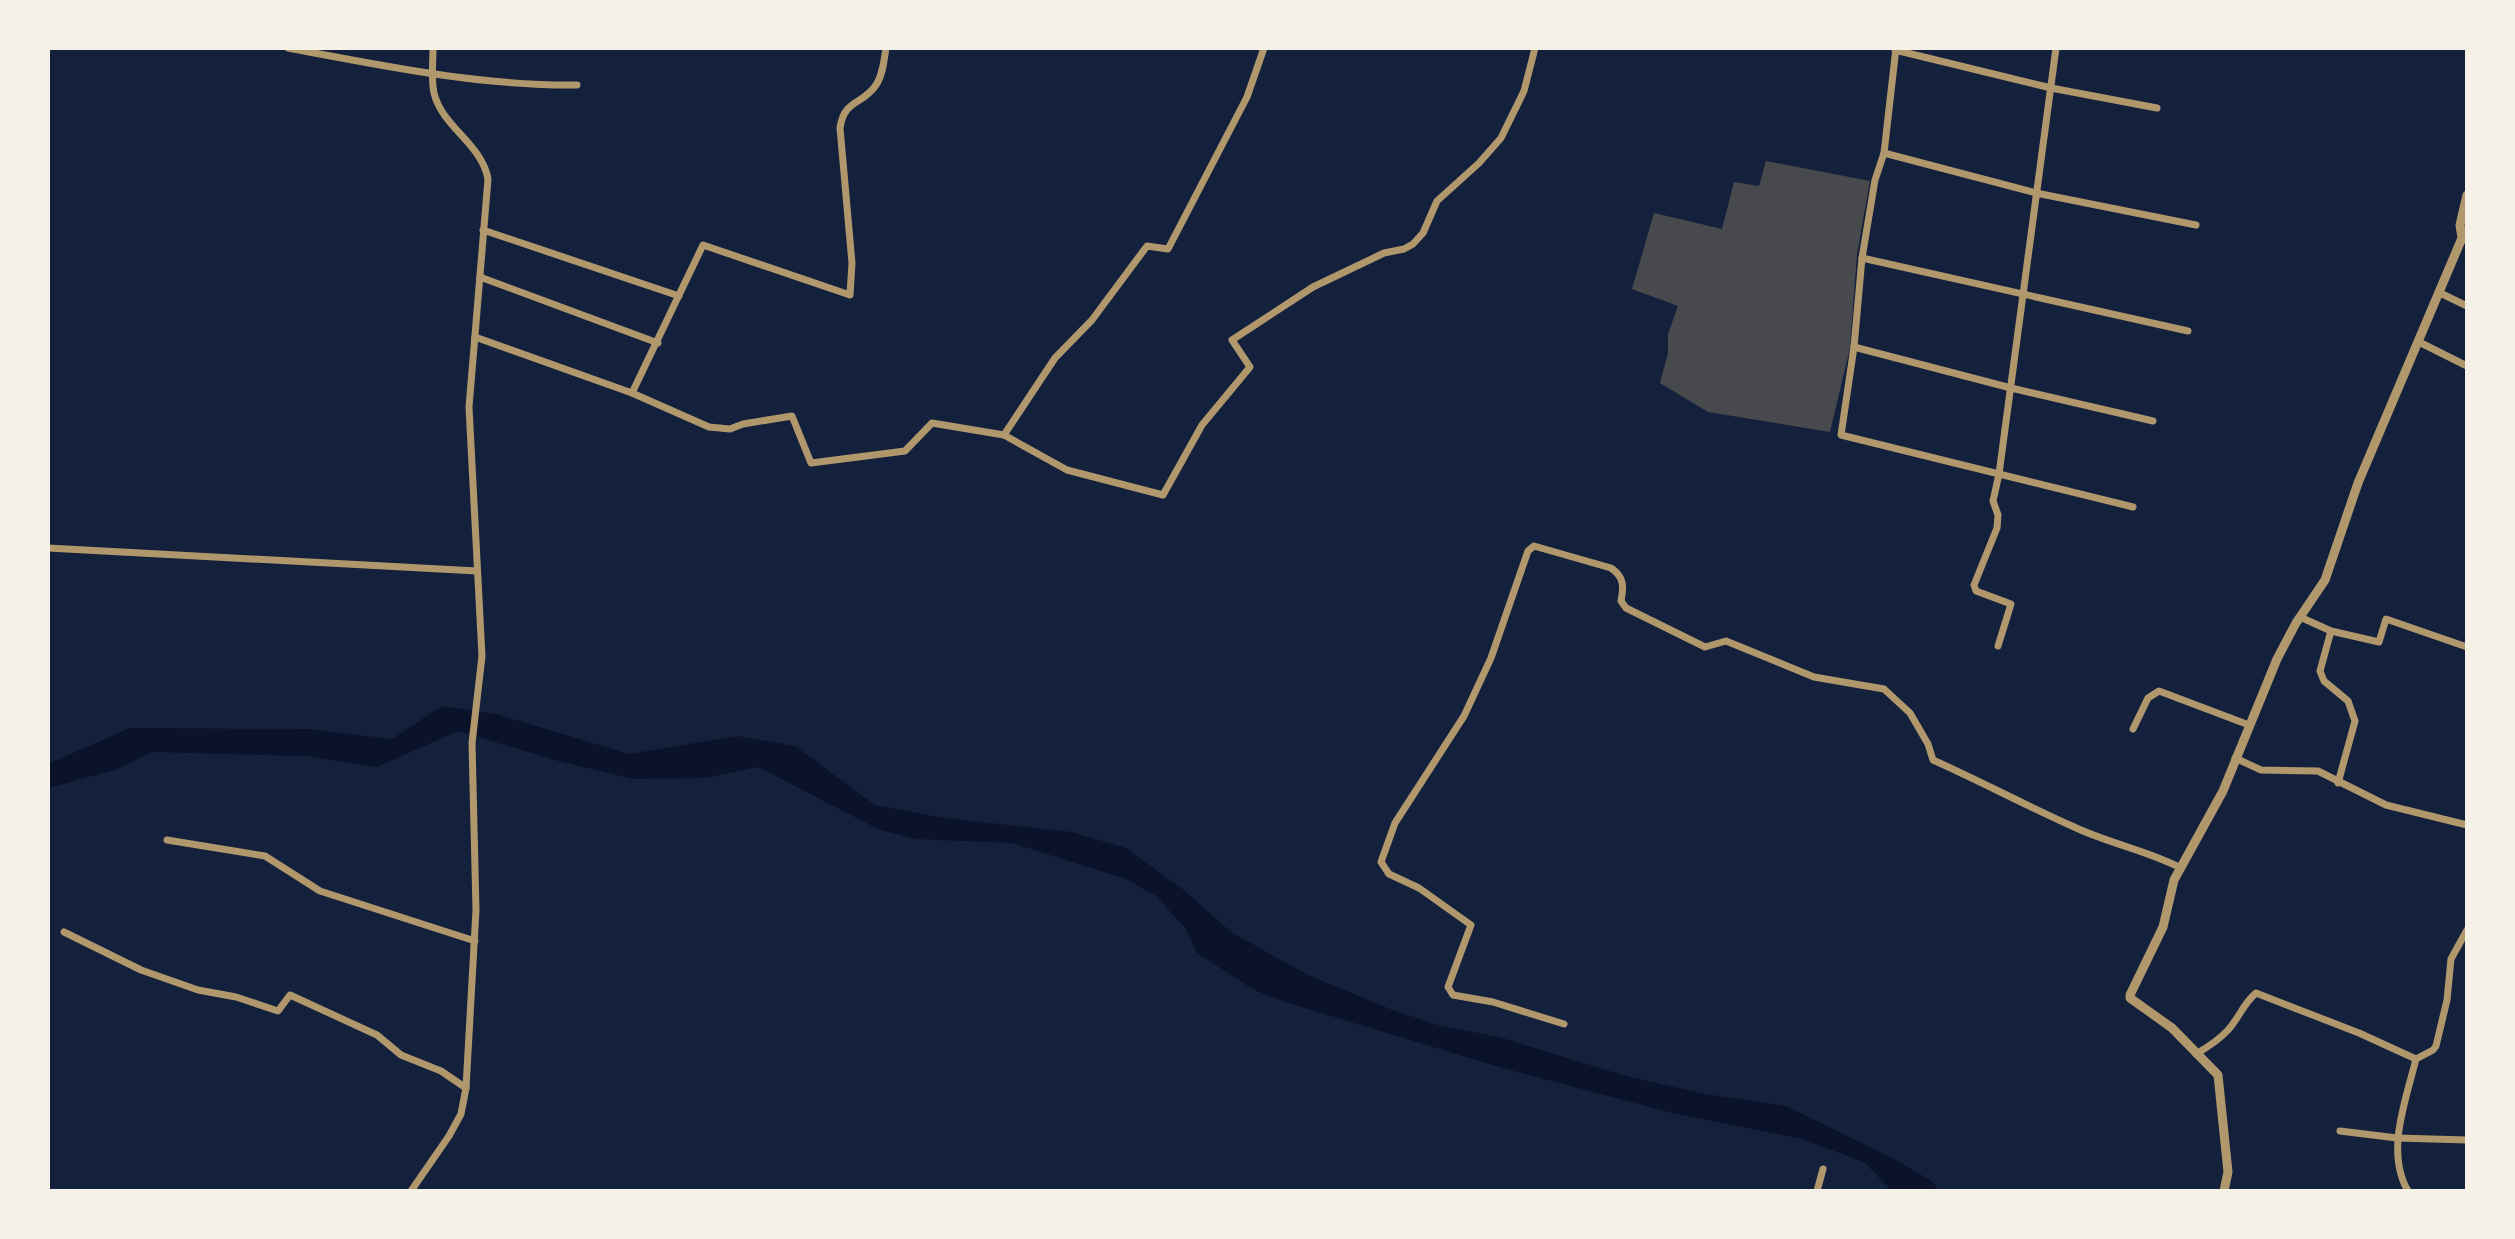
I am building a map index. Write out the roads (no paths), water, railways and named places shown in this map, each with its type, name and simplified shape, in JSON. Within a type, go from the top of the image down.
[{"type":"street","points":[[288,48],[432,74],[527,86],[577,85]]},
{"type":"street","points":[[411,1191],[461,1114],[466,1088],[475,941],[472,743],[482,656],[469,407],[488,179],[486,167],[441,110],[434,94],[433,48]]},
{"type":"street","points":[[632,393],[703,245],[850,295],[852,263],[840,128],[842,114],[875,88],[886,48]]},
{"type":"street","points":[[1004,435],[1055,358],[1092,320],[1147,246],[1168,249],[1247,97],[1264,48]]},
{"type":"street","points":[[475,337],[632,393],[709,427],[730,429],[792,416],[811,463],[905,451],[932,423],[1004,435],[1067,470],[1163,495],[1202,425],[1250,367],[1232,340],[1313,287],[1384,253],[1413,244],[1423,233],[1437,201],[1501,138],[1524,91],[1535,48]]},
{"type":"street","points":[[1998,646],[2011,604],[1976,591],[1974,585],[1997,528],[1998,515],[1993,501],[2056,48]]},
{"type":"street","points":[[2133,507],[1841,435],[1854,347],[1862,258],[1875,180],[1884,153],[1896,49],[2051,88],[2157,108]]},
{"type":"street","points":[[1884,153],[2036,193],[2196,225]]},
{"type":"street","points":[[2224,1191],[2228,1172],[2218,1075],[2172,1028],[2130,998],[2132,986],[2163,927],[2169,892],[2223,791],[2277,659],[2325,580],[2358,483],[2462,238],[2460,225],[2467,195]]},
{"type":"street","points":[[483,230],[679,296]]},
{"type":"street","points":[[1862,258],[2188,331]]},
{"type":"street","points":[[480,277],[658,343]]},
{"type":"street","points":[[2438,292],[2467,306]]},
{"type":"street","points":[[2419,342],[2467,366]]},
{"type":"street","points":[[1854,347],[2153,421]]},
{"type":"street","points":[[1564,1024],[1493,1002],[1453,995],[1448,987],[1471,925],[1419,888],[1389,874],[1381,862],[1395,823],[1464,716],[1491,658],[1512,589],[1528,551],[1534,546],[1611,568],[1619,573],[1624,586],[1621,601],[1626,608],[1705,647],[1726,641],[1814,677],[1884,689],[1910,713],[1928,744],[1933,760],[1983,781],[2073,827],[2154,854],[2181,868]]},
{"type":"street","points":[[48,548],[477,571]]},
{"type":"street","points":[[2300,617],[2331,631],[2379,642],[2386,619],[2467,647]]},
{"type":"street","points":[[2331,631],[2320,671],[2324,681],[2348,701],[2355,721],[2338,783]]},
{"type":"street","points":[[2133,729],[2148,698],[2159,691],[2249,725]]},
{"type":"street","points":[[2235,758],[2261,770],[2318,771],[2386,805],[2467,825]]},
{"type":"street","points":[[167,840],[265,856],[320,891],[475,941]]},
{"type":"street","points":[[2408,1191],[2403,1182],[2397,1138],[2416,1059],[2436,1046],[2447,1000],[2451,959],[2467,930]]},
{"type":"street","points":[[64,932],[141,970],[198,990],[236,997],[278,1011],[290,995],[377,1035],[401,1055],[441,1071],[466,1088]]},
{"type":"street","points":[[2196,1054],[2230,1028],[2244,1003],[2256,993],[2416,1059]]},
{"type":"street","points":[[2340,1131],[2397,1138],[2467,1140]]},
{"type":"street","points":[[1817,1191],[1823,1169]]},
{"type":"water","points":[[442,706],[496,714],[629,754],[737,736],[795,746],[875,805],[944,818],[1072,832],[1126,848],[1185,891],[1231,932],[1308,975],[1438,1025],[1499,1037],[1626,1076],[1705,1094],[1786,1106],[1896,1160],[1933,1182],[1939,1191],[1892,1191],[1864,1162],[1802,1139],[1672,1113],[1499,1067],[1285,1002],[1254,990],[1197,953],[1186,929],[1156,896],[1126,879],[1012,843],[914,839],[878,829],[758,767],[706,778],[633,779],[458,731],[377,767],[305,756],[152,752],[115,770],[48,788],[48,764],[130,728],[308,729],[392,739]]}]
